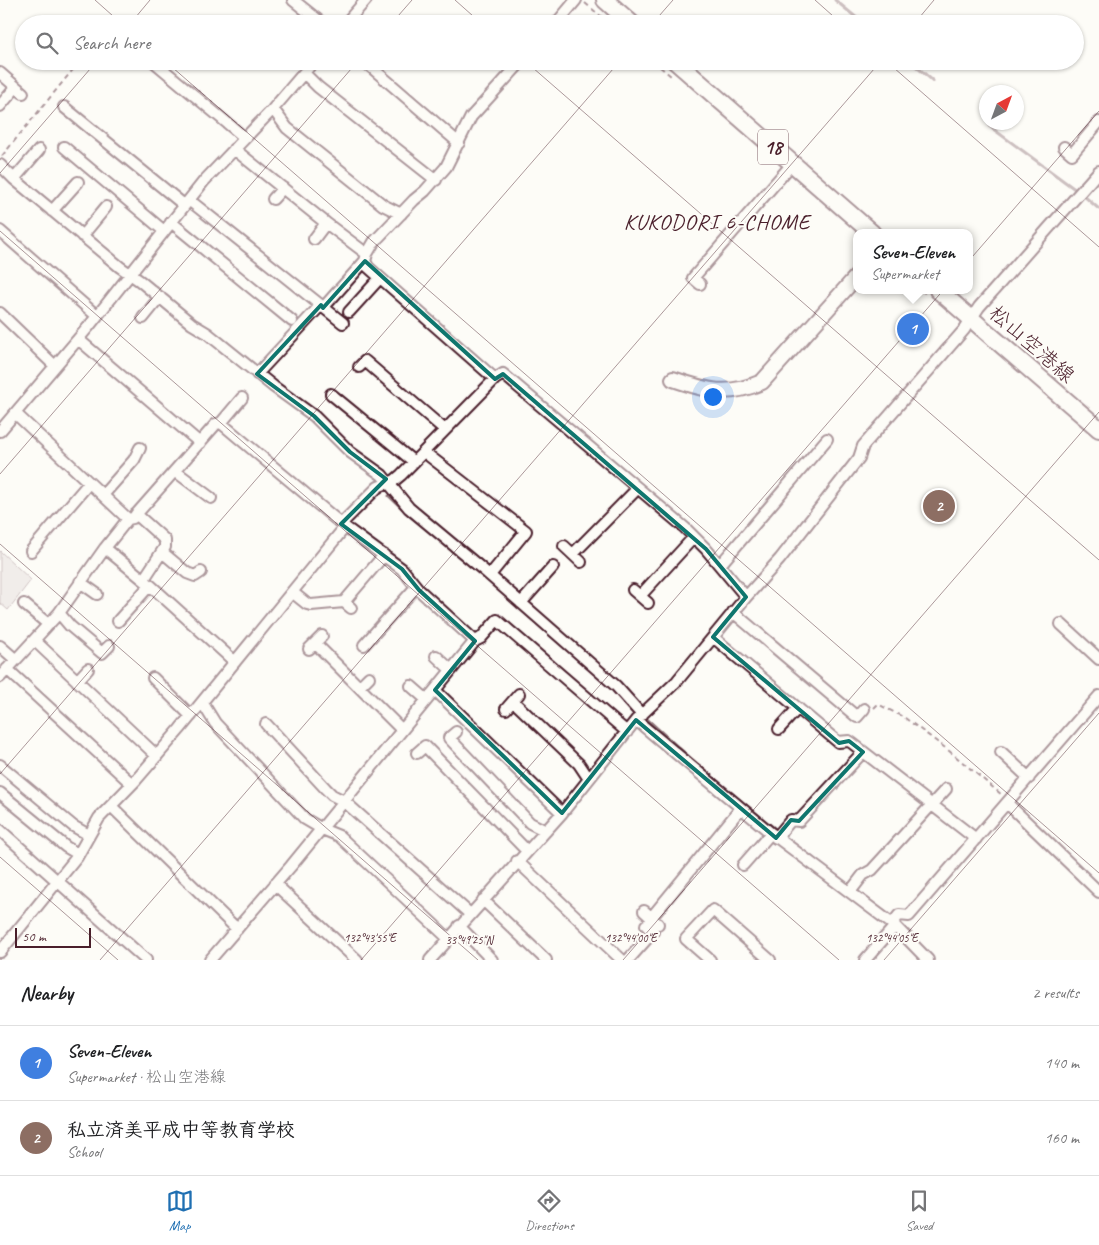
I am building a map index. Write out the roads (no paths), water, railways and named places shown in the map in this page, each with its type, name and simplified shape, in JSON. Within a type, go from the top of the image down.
[{"type":"main road","points":[[605,0],[622,15]]},
{"type":"main road","name":"18","points":[[685,70],[867,229]]},
{"type":"main road","name":"松山空港線","points":[[942,294],[1099,429]]},
{"type":"street","points":[[353,15],[366,0]]},
{"type":"street","points":[[564,15],[576,0]]},
{"type":"street","points":[[292,3],[310,15]]},
{"type":"street","points":[[161,70],[184,94],[245,138]]},
{"type":"street","points":[[0,431],[97,316],[186,203],[234,149],[273,110],[306,70]]},
{"type":"street","points":[[370,70],[412,109],[459,143]]},
{"type":"street","points":[[257,374],[366,258],[374,242],[436,180],[459,143],[471,117],[514,70]]},
{"type":"street","points":[[0,73],[20,90],[0,106]]},
{"type":"street","points":[[304,73],[318,87],[436,180]]},
{"type":"street","points":[[64,107],[70,117],[119,158],[186,203],[343,323]]},
{"type":"street","points":[[273,110],[287,128],[383,205],[401,214]]},
{"type":"street","points":[[1064,147],[1072,154],[1099,122]]},
{"type":"street","points":[[70,147],[141,206],[164,231]]},
{"type":"street","points":[[234,149],[326,223],[366,258],[368,267],[495,379]]},
{"type":"street","points":[[14,179],[39,150]]},
{"type":"street","points":[[700,284],[693,278],[714,246],[752,218],[792,164]]},
{"type":"street","points":[[0,165],[127,276],[160,296],[257,374],[314,416],[350,452],[372,467],[409,508],[490,575],[616,686],[639,717],[741,808],[852,889],[893,925],[928,960]]},
{"type":"street","points":[[430,960],[562,813],[639,717],[677,681],[733,612],[780,559],[860,458],[863,446],[964,330],[979,307],[1099,171]]},
{"type":"street","points":[[52,211],[78,182]]},
{"type":"street","points":[[273,199],[283,188]]},
{"type":"street","points":[[82,236],[106,207]]},
{"type":"street","points":[[171,222],[236,269],[289,315]]},
{"type":"street","points":[[314,239],[326,223]]},
{"type":"street","points":[[0,231],[97,316]]},
{"type":"street","points":[[349,312],[380,278]]},
{"type":"street","points":[[674,378],[700,388],[730,392],[742,390],[762,382],[853,280]]},
{"type":"street","points":[[143,318],[160,296]]},
{"type":"street","points":[[0,313],[55,366]]},
{"type":"street","points":[[78,339],[200,443]]},
{"type":"street","points":[[359,367],[365,361],[406,389],[446,430]]},
{"type":"street","points":[[0,952],[16,930],[58,882],[78,854],[99,818],[132,784],[191,716],[292,592],[343,525],[378,487],[401,476],[502,374],[694,537],[746,597]]},
{"type":"street","points":[[331,394],[414,462]]},
{"type":"street","points":[[132,784],[4,673],[59,612],[105,548],[216,424],[221,423],[242,398]]},
{"type":"street","points":[[16,414],[102,495],[165,540],[165,547],[147,582],[118,621]]},
{"type":"street","points":[[221,423],[343,525],[402,568],[416,587],[475,640]]},
{"type":"street","points":[[720,565],[758,528],[791,481],[822,453],[827,439]]},
{"type":"street","points":[[102,495],[134,460],[140,448]]},
{"type":"street","points":[[424,452],[526,531],[490,575]]},
{"type":"street","points":[[175,470],[211,498]]},
{"type":"street","points":[[791,481],[799,489]]},
{"type":"street","points":[[32,551],[89,483]]},
{"type":"street","points":[[573,554],[638,488]]},
{"type":"street","points":[[640,596],[694,537]]},
{"type":"street","points":[[564,546],[581,562]]},
{"type":"street","points":[[105,548],[147,582],[235,662]]},
{"type":"street","points":[[162,552],[187,573],[195,576],[201,572]]},
{"type":"street","points":[[292,592],[311,605],[347,605],[384,555]]},
{"type":"street","points":[[521,603],[553,567]]},
{"type":"street","points":[[80,582],[97,594]]},
{"type":"street","points":[[364,645],[368,633],[416,587]]},
{"type":"street","points":[[24,604],[48,624]]},
{"type":"street","points":[[59,612],[70,626],[102,653],[109,646]]},
{"type":"street","points":[[733,612],[857,717],[868,710]]},
{"type":"street","points":[[210,960],[322,829],[475,640],[481,638],[497,620],[627,732]]},
{"type":"street","points":[[1061,624],[1099,659]]},
{"type":"street","points":[[713,637],[838,742],[849,742],[973,837]]},
{"type":"street","points":[[34,640],[157,756]]},
{"type":"street","points":[[315,643],[402,730]]},
{"type":"street","points":[[0,646],[16,660]]},
{"type":"street","points":[[436,656],[451,670]]},
{"type":"street","points":[[77,681],[88,669]]},
{"type":"street","points":[[359,687],[369,677]]},
{"type":"street","points":[[153,678],[191,716]]},
{"type":"street","points":[[412,686],[427,700]]},
{"type":"street","points":[[435,690],[562,813]]},
{"type":"street","points":[[936,876],[1008,802],[1099,696]]},
{"type":"street","points":[[506,709],[516,698],[565,743],[589,779]]},
{"type":"street","points":[[202,702],[215,723],[305,818],[322,829],[339,836],[367,869],[407,906],[448,938]]},
{"type":"street","points":[[779,729],[798,708]]},
{"type":"street","points":[[266,724],[277,728],[332,795],[344,801],[470,914]]},
{"type":"street","points":[[456,732],[449,738],[479,762],[515,800],[530,824],[546,831]]},
{"type":"street","points":[[417,752],[425,746],[450,780],[483,814],[527,852]]},
{"type":"street","points":[[743,865],[791,820],[799,822],[863,752]]},
{"type":"street","points":[[1001,752],[1029,778]]},
{"type":"street","points":[[0,765],[73,826],[89,836]]},
{"type":"street","points":[[852,889],[863,875],[872,870],[946,789]]},
{"type":"street","points":[[0,793],[66,848],[78,854]]},
{"type":"street","points":[[1008,802],[1099,892]]},
{"type":"street","points":[[111,806],[237,929]]},
{"type":"street","points":[[628,960],[653,932],[650,919],[704,862],[741,808]]},
{"type":"street","points":[[0,830],[146,960]]},
{"type":"street","points":[[865,960],[899,915],[910,916],[973,837]]},
{"type":"street","points":[[517,861],[622,960]]},
{"type":"street","points":[[275,884],[356,960]]},
{"type":"street","points":[[483,900],[546,960]]},
{"type":"street","points":[[710,960],[686,939],[713,910],[770,960]]},
{"type":"street","points":[[459,926],[492,960]]},
{"type":"waterway","points":[[835,0],[853,15]]},
{"type":"waterway","points":[[920,70],[933,81]]},
{"type":"waterway","points":[[994,130],[1076,190]]},
{"type":"waterway","points":[[1084,196],[1099,209]]},
{"type":"waterway","points":[[115,269],[140,287]]},
{"type":"waterway","points":[[389,496],[410,516],[462,557]]},
{"type":"waterway","points":[[647,719],[728,790],[813,858]]},
{"type":"waterway","points":[[838,877],[892,917]]},
{"type":"waterway","points":[[898,922],[913,935]]},
{"type":"place","name":"Seven-Eleven","points":[[913,329]]},
{"type":"place","name":"私立済美平成中等教育学校","points":[[939,506]]},
{"type":"district","name":"KUKODORI 6-CHOME","points":[[717,221]]}]
